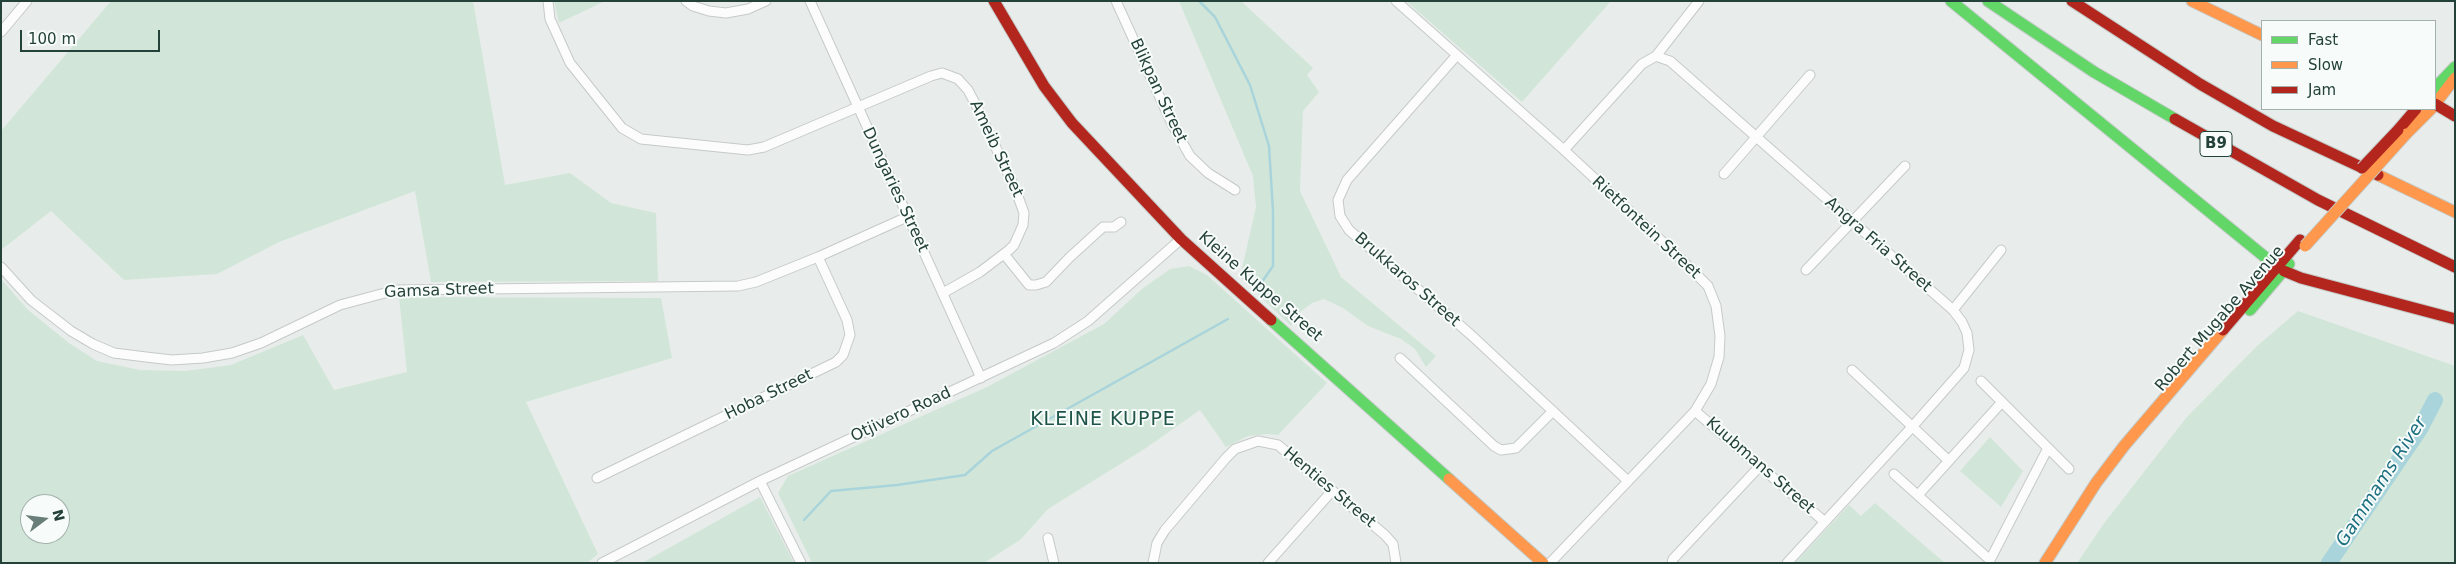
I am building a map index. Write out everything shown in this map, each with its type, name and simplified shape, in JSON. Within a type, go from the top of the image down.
[{"type":"main road","name":"Kleine Kuppe Street","points":[[994,1],[1044,86],[1072,122],[1181,240],[1543,563]]},
{"type":"main road","points":[[1951,1],[2280,268],[2301,278],[2455,319]]},
{"type":"main road","name":"B9","points":[[1988,1],[2094,72],[2206,138],[2318,200],[2455,267]]},
{"type":"main road","points":[[2072,1],[2200,84],[2273,126],[2455,212]]},
{"type":"main road","points":[[2192,1],[2261,35]]},
{"type":"main road","points":[[2436,87],[2455,67]]},
{"type":"main road","points":[[2436,103],[2455,78]]},
{"type":"main road","points":[[2436,105],[2455,116]]},
{"type":"main road","name":"Robert Mugabe Avenue","points":[[2402,132],[2415,110]]},
{"type":"main road","name":"Robert Mugabe Avenue","points":[[2045,563],[2096,483],[2124,446],[2402,132],[2430,110]]},
{"type":"main road","name":"Robert Mugabe Avenue","points":[[2051,563],[2082,512],[2125,454],[2280,268]]},
{"type":"street","points":[[1,32],[27,1]]},
{"type":"street","name":"Ameib Street","points":[[548,1],[550,19],[570,63],[622,128],[641,139],[748,150],[779,142],[936,74],[950,75],[958,79],[968,90],[978,109],[1024,213],[1020,234],[1014,245],[980,272],[943,293]]},
{"type":"street","points":[[686,1],[693,6],[709,11],[726,13],[748,9],[766,1]]},
{"type":"street","name":"Dungaries Street","points":[[810,1],[981,378]]},
{"type":"street","name":"Blikpan Street","points":[[1116,1],[1172,124],[1190,156],[1208,173],[1236,190]]},
{"type":"street","name":"Rietfontein Street","points":[[1396,1],[1564,150],[1708,286],[1716,306],[1720,336],[1719,357],[1711,384],[1695,410],[1550,563]]},
{"type":"street","points":[[1564,150],[1632,75],[1648,59],[1656,56],[1699,1]]},
{"type":"street","name":"Brukkaros Street","points":[[1457,55],[1347,180],[1338,200],[1340,216],[1349,230],[1470,334],[1628,481]]},
{"type":"street","name":"Angra Fria Street","points":[[1656,56],[1670,61],[1953,310],[1962,322],[1967,334],[1969,350],[1964,368],[1787,563]]},
{"type":"street","points":[[1724,174],[1810,75]]},
{"type":"street","points":[[1806,270],[1853,223],[1905,166]]},
{"type":"street","name":"Gamsa Street","points":[[1,267],[31,300],[71,331],[93,344],[114,352],[172,360],[232,353],[261,343],[340,305],[366,296],[396,290],[721,288],[756,282],[818,257],[907,217]]},
{"type":"street","points":[[1004,254],[1029,285],[1036,285],[1046,282],[1070,256],[1102,227],[1114,227],[1121,222]]},
{"type":"street","name":"Otjivero Road","points":[[602,563],[760,481],[1034,353],[1083,324],[1181,240]]},
{"type":"street","points":[[1953,310],[2001,250]]},
{"type":"street","name":"Hoba Street","points":[[597,478],[836,362],[843,355],[850,335],[847,320],[818,257]]},
{"type":"street","points":[[1400,358],[1494,446],[1501,450],[1516,448],[1553,411]]},
{"type":"street","points":[[1852,370],[1949,461]]},
{"type":"street","points":[[1981,381],[2069,469]]},
{"type":"street","points":[[1918,495],[2002,402]]},
{"type":"street","name":"Kuubmans Street","points":[[1695,410],[1825,522]]},
{"type":"street","name":"Henties Street","points":[[1153,563],[1157,543],[1165,530],[1235,449],[1258,441],[1278,445],[1385,535],[1393,544],[1396,563]]},
{"type":"street","points":[[1894,474],[1990,560],[2048,448]]},
{"type":"street","points":[[1672,563],[1673,559],[1759,467]]},
{"type":"street","points":[[760,481],[801,563]]},
{"type":"street","points":[[1268,563],[1332,491]]},
{"type":"street","points":[[1048,538],[1054,563]]},
{"type":"green space","points":[[111,1],[473,1],[505,185],[570,173],[611,203],[656,213],[658,281],[431,282],[415,191],[279,242],[217,274],[124,280],[51,211],[1,250],[1,131]]},
{"type":"green space","points":[[554,1],[605,1],[559,23]]},
{"type":"green space","points":[[1179,1],[1241,1],[1313,68],[1307,75],[1319,92],[1303,111],[1300,191],[1341,277],[1436,356],[1426,367],[1415,349],[1401,339],[1368,326],[1343,308],[1324,299],[1312,303],[1300,312],[1291,326],[1240,277],[1256,207],[1253,176]]},
{"type":"green space","points":[[1406,1],[1611,1],[1522,102]]},
{"type":"green space","points":[[1189,266],[1207,275],[1327,383],[1278,435],[1248,436],[1226,447],[1200,410],[1146,448],[1048,509],[1020,540],[984,563],[812,563],[778,493],[788,476],[987,387],[1104,324],[1142,289],[1170,269]]},
{"type":"green space","points":[[1,279],[28,310],[69,343],[97,361],[140,370],[185,371],[231,365],[303,335],[334,390],[407,372],[399,297],[661,298],[672,358],[526,402],[598,554],[587,563],[1,563]]},
{"type":"green space","points":[[2298,311],[2455,366],[2455,563],[2077,563],[2105,522],[2186,418],[2257,346]]},
{"type":"green space","points":[[1990,437],[2023,471],[2001,507],[1960,471]]},
{"type":"green space","points":[[760,497],[794,563],[642,563]]},
{"type":"green space","points":[[1875,503],[1945,563],[1795,563],[1849,505],[1861,516]]},
{"type":"waterway","points":[[1199,1],[1215,17],[1250,85],[1269,146],[1273,211],[1273,266],[1257,289]]},
{"type":"waterway","points":[[804,520],[831,491],[897,485],[965,475],[992,451],[1228,319]]},
{"type":"waterway","name":"Gammams River","points":[[2329,563],[2420,429],[2435,400]]},
{"type":"traffic: fast","points":[[1951,1],[2276,266]]},
{"type":"traffic: fast","points":[[1988,1],[2094,72],[2175,119]]},
{"type":"traffic: fast","points":[[2436,87],[2455,67]]},
{"type":"traffic: fast","points":[[2250,310],[2289,264]]},
{"type":"traffic: fast","points":[[1271,320],[1449,479]]},
{"type":"traffic: slow","points":[[2192,1],[2261,35]]},
{"type":"traffic: slow","points":[[2436,103],[2455,78]]},
{"type":"traffic: slow","points":[[2406,134],[2430,110]]},
{"type":"traffic: slow","points":[[2305,246],[2406,134]]},
{"type":"traffic: slow","points":[[2378,175],[2455,212]]},
{"type":"traffic: slow","points":[[2045,563],[2096,483],[2124,446],[2223,330]]},
{"type":"traffic: slow","points":[[1449,479],[1543,563]]},
{"type":"traffic: jam","points":[[994,1],[1044,86],[1072,123],[1181,239],[1271,320]]},
{"type":"traffic: jam","points":[[2072,1],[2200,84],[2273,126],[2378,175]]},
{"type":"traffic: jam","points":[[2436,105],[2455,116]]},
{"type":"traffic: jam","points":[[2398,130],[2415,110]]},
{"type":"traffic: jam","points":[[2175,119],[2318,200],[2455,267]]},
{"type":"traffic: jam","points":[[2362,168],[2398,130]]},
{"type":"traffic: jam","points":[[2223,330],[2300,240]]},
{"type":"traffic: jam","points":[[2284,271],[2301,278],[2455,319]]},
{"type":"district","name":"KLEINE KUPPE","points":[[1103,420]]}]
